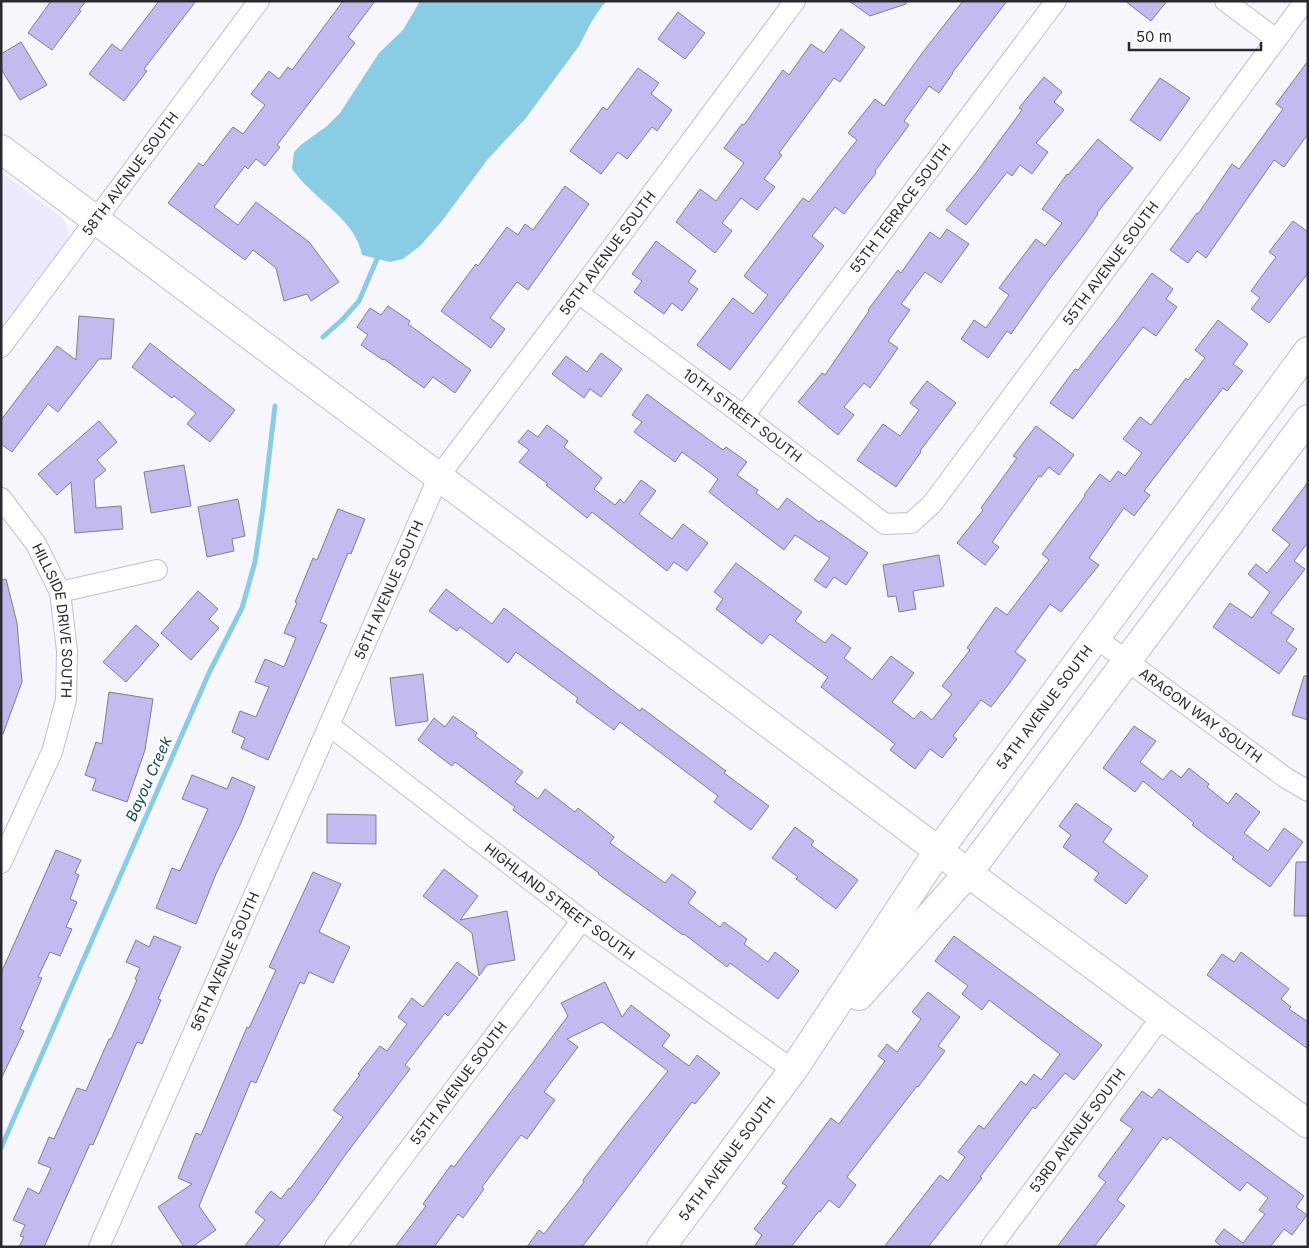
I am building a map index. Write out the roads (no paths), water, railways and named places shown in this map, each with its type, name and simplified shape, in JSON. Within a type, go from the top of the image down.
[{"type":"street","name":"58TH AVENUE SOUTH","points":[[1,347],[259,1]]},
{"type":"street","name":"56TH AVENUE SOUTH","points":[[106,1243],[439,476],[795,1]]},
{"type":"street","name":"55TH TERRACE SOUTH","points":[[744,416],[1056,1]]},
{"type":"street","points":[[1225,1],[1276,39]]},
{"type":"street","name":"55TH AVENUE SOUTH","points":[[911,523],[932,504],[1305,1]]},
{"type":"street","points":[[1,148],[968,873],[1308,1124]]},
{"type":"street","name":"10TH STREET SOUTH","points":[[578,293],[744,416],[884,524],[911,523]]},
{"type":"street","name":"54TH AVENUE SOUTH","points":[[661,1247],[793,1070],[939,850],[1308,351]]},
{"type":"street","name":"54TH AVENUE SOUTH","points":[[793,1070],[968,873],[1308,419]]},
{"type":"street","name":"HILLSIDE DRIVE SOUTH","points":[[1,498],[36,544],[60,592],[67,651],[66,700],[52,752],[1,863]]},
{"type":"street","points":[[60,592],[157,570]]},
{"type":"street","name":"ARAGON WAY SOUTH","points":[[1096,638],[1286,778],[1308,790]]},
{"type":"street","name":"HIGHLAND STREET SOUTH","points":[[330,726],[582,920],[793,1070]]},
{"type":"street","name":"55TH AVENUE SOUTH","points":[[335,1247],[582,920]]},
{"type":"street","name":"53RD AVENUE SOUTH","points":[[991,1247],[1162,1015]]},
{"type":"water","points":[[420,1],[607,1],[592,21],[579,46],[526,118],[488,159],[442,221],[420,246],[403,259],[390,262],[362,255],[359,244],[348,225],[292,169],[294,152],[327,126],[340,113],[379,53],[403,30]]},
{"type":"waterway","name":"Bayou Creek","points":[[323,337],[359,301],[377,259]]},
{"type":"waterway","name":"Bayou Creek","points":[[1,1148],[209,673],[242,608],[255,562],[275,406]]}]
